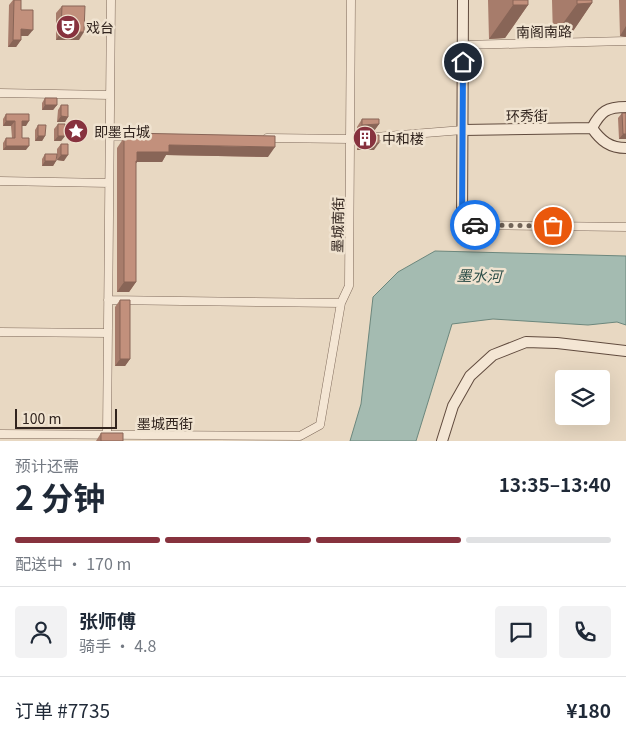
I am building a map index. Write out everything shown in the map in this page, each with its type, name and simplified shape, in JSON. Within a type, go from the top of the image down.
[{"type":"street","points":[[107,436],[111,0]]},
{"type":"street","name":"墨城南街","points":[[300,436],[320,425],[341,303],[349,286],[351,0]]},
{"type":"street","points":[[463,0],[462,225],[626,227]]},
{"type":"street","name":"南阁南路","points":[[463,45],[626,41]]},
{"type":"street","points":[[0,93],[110,95]]},
{"type":"street","points":[[626,107],[605,110],[597,118],[592,128],[605,144],[617,148],[626,148]]},
{"type":"street","name":"环秀街","points":[[463,130],[592,128]]},
{"type":"street","points":[[254,138],[350,139],[463,130]]},
{"type":"street","points":[[110,136],[147,137]]},
{"type":"street","points":[[0,181],[109,183]]},
{"type":"street","points":[[108,300],[341,303]]},
{"type":"street","points":[[0,332],[108,333]]},
{"type":"street","points":[[442,441],[454,406],[470,376],[493,355],[526,342],[626,350]]},
{"type":"street","name":"墨城西街","points":[[0,434],[300,436]]},
{"type":"water","name":"墨水河","points":[[435,251],[626,256],[626,325],[617,322],[588,325],[493,319],[452,324],[416,441],[350,441],[361,404],[373,297],[398,272]]},
{"type":"building","points":[[14,0],[21,0],[21,10],[33,10],[33,30],[21,29],[21,40],[13,40]]},
{"type":"building","points":[[513,0],[528,0],[528,5],[513,5]]},
{"type":"building","points":[[577,0],[592,0],[592,3],[577,4]]},
{"type":"building","points":[[62,6],[85,6],[84,32],[61,32]]},
{"type":"building","points":[[45,98],[57,98],[57,105],[45,105]]},
{"type":"building","points":[[61,105],[68,105],[68,117],[61,116]]},
{"type":"building","points":[[622,113],[626,113],[626,134],[623,134]]},
{"type":"building","points":[[6,114],[29,114],[29,121],[22,121],[22,138],[29,138],[29,146],[6,146],[6,138],[15,138],[15,121],[6,121]]},
{"type":"building","points":[[362,119],[379,119],[379,124],[362,125]]},
{"type":"building","points":[[58,124],[65,124],[65,136],[58,136]]},
{"type":"building","points":[[38,125],[46,125],[45,136],[38,136]]},
{"type":"building","points":[[127,133],[275,136],[275,147],[169,145],[169,152],[137,152],[136,282],[124,282],[124,138]]},
{"type":"building","points":[[379,135],[379,143],[362,143],[362,137]]},
{"type":"building","points":[[61,144],[68,144],[68,155],[61,155]]},
{"type":"building","points":[[45,154],[57,154],[56,161],[45,161]]},
{"type":"building","points":[[120,300],[130,300],[130,359],[120,359]]},
{"type":"building","points":[[101,433],[123,433],[123,441],[101,441]]},
{"type":"way so far","points":[[475,225],[553,226]]},
{"type":"place","name":"戏台","points":[[68,27]]},
{"type":"place","name":"即墨古城","points":[[76,131]]},
{"type":"place","name":"中和楼","points":[[365,138]]},
{"type":"route","points":[[463,62],[462,225],[475,225]]}]
